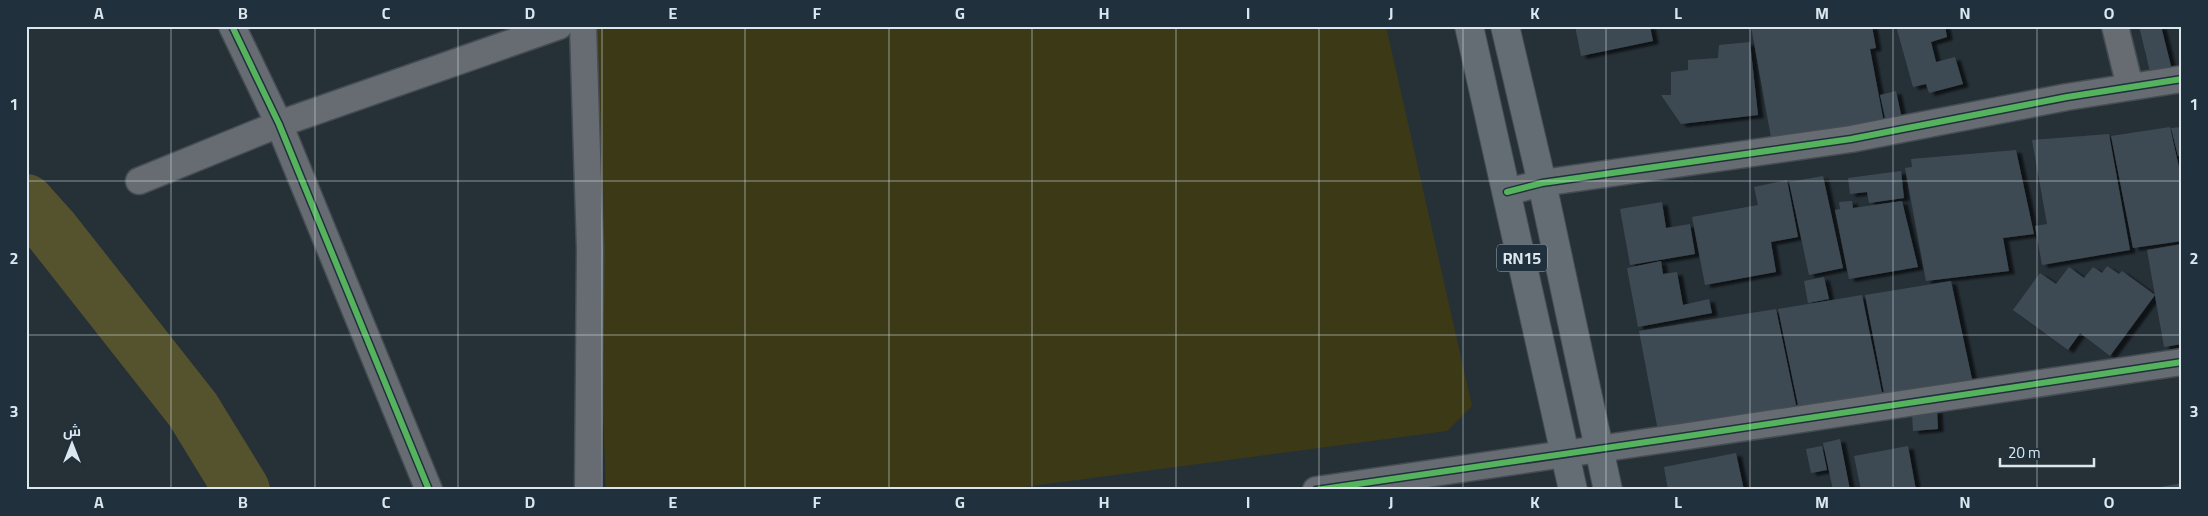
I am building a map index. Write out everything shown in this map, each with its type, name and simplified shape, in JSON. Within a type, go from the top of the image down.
[{"type":"main road","name":"RN15","points":[[1469,26],[1573,490]]},
{"type":"main road","name":"RN15","points":[[1505,26],[1542,184],[1608,490]]},
{"type":"street","points":[[232,26],[278,124],[429,490]]},
{"type":"street","points":[[139,181],[278,124],[560,26]]},
{"type":"street","points":[[583,26],[590,249],[588,490]]},
{"type":"street","points":[[2116,26],[2130,87]]},
{"type":"street","points":[[1507,192],[1542,184],[1852,139],[2067,97],[2182,79]]},
{"type":"street","points":[[1316,490],[1884,408],[2182,362]]},
{"type":"shaded area","points":[[587,26],[1386,26],[1472,406],[1447,431],[1001,490],[606,490]]},
{"type":"building","points":[[1575,26],[1650,26],[1653,41],[1581,56]]},
{"type":"building","points":[[1751,26],[1872,26],[1876,48],[1870,49],[1884,123],[1772,143]]},
{"type":"building","points":[[1896,26],[1945,26],[1947,37],[1931,42],[1936,62],[1955,57],[1963,84],[1929,93],[1926,84],[1913,87]]},
{"type":"building","points":[[2139,26],[2161,26],[2173,74],[2152,80]]},
{"type":"building","points":[[1750,42],[1758,115],[1681,124],[1661,95],[1671,95],[1671,72],[1688,70],[1688,60],[1718,58],[1719,45]]},
{"type":"building","points":[[1896,91],[1902,119],[1886,122],[1880,95]]},
{"type":"building","points":[[2170,127],[2182,181],[2182,241],[2133,248],[2111,136]]},
{"type":"building","points":[[2182,127],[2182,156],[2178,156],[2171,128]]},
{"type":"building","points":[[2109,134],[2130,250],[2042,265],[2035,226],[2047,224],[2032,140]]},
{"type":"building","points":[[2016,150],[2034,234],[2003,238],[2009,271],[1926,281],[1905,168],[1912,167],[1911,159]]},
{"type":"building","points":[[1901,171],[1904,198],[1869,203],[1867,192],[1850,194],[1848,178]]},
{"type":"building","points":[[1823,176],[1843,268],[1809,275],[1789,182]]},
{"type":"building","points":[[1787,180],[1798,237],[1771,242],[1776,272],[1705,285],[1692,217],[1758,205],[1754,187]]},
{"type":"building","points":[[1852,201],[1853,208],[1902,201],[1918,267],[1849,279],[1835,210],[1840,209],[1839,202]]},
{"type":"building","points":[[1662,202],[1666,228],[1690,224],[1695,254],[1630,265],[1620,209]]},
{"type":"building","points":[[2182,244],[2182,344],[2164,347],[2147,250]]},
{"type":"building","points":[[1661,261],[1663,274],[1677,272],[1683,305],[1709,299],[1712,313],[1638,327],[1627,268]]},
{"type":"building","points":[[2107,266],[2119,274],[2122,271],[2155,295],[2110,356],[2080,333],[2068,350],[2013,310],[2040,273],[2056,284],[2069,267],[2084,278],[2093,267],[2102,273]]},
{"type":"building","points":[[1824,277],[1829,299],[1808,303],[1804,281]]},
{"type":"building","points":[[1951,281],[1972,379],[1884,393],[1865,295]]},
{"type":"building","points":[[1862,295],[1882,393],[1798,405],[1778,309]]},
{"type":"building","points":[[1776,309],[1796,405],[1658,431],[1639,331]]},
{"type":"building","points":[[1937,410],[1938,429],[1913,431],[1912,412]]},
{"type":"building","points":[[1840,439],[1850,490],[1833,490],[1823,443]]},
{"type":"building","points":[[1822,446],[1827,470],[1811,473],[1806,449]]},
{"type":"building","points":[[1908,446],[1916,490],[1861,490],[1854,456]]},
{"type":"building","points":[[1736,453],[1744,490],[1668,490],[1664,467]]},
{"type":"building","points":[[2182,483],[2182,490],[2150,490],[2150,489]]},
{"type":"waterway","points":[[26,202],[52,231],[193,410],[242,490]]},
{"type":"cycle path","points":[[232,26],[279,124],[429,490]]},
{"type":"cycle path","points":[[1507,192],[1542,183],[1851,139],[2067,97],[2182,79]]},
{"type":"cycle path","points":[[1316,490],[2182,362]]}]
